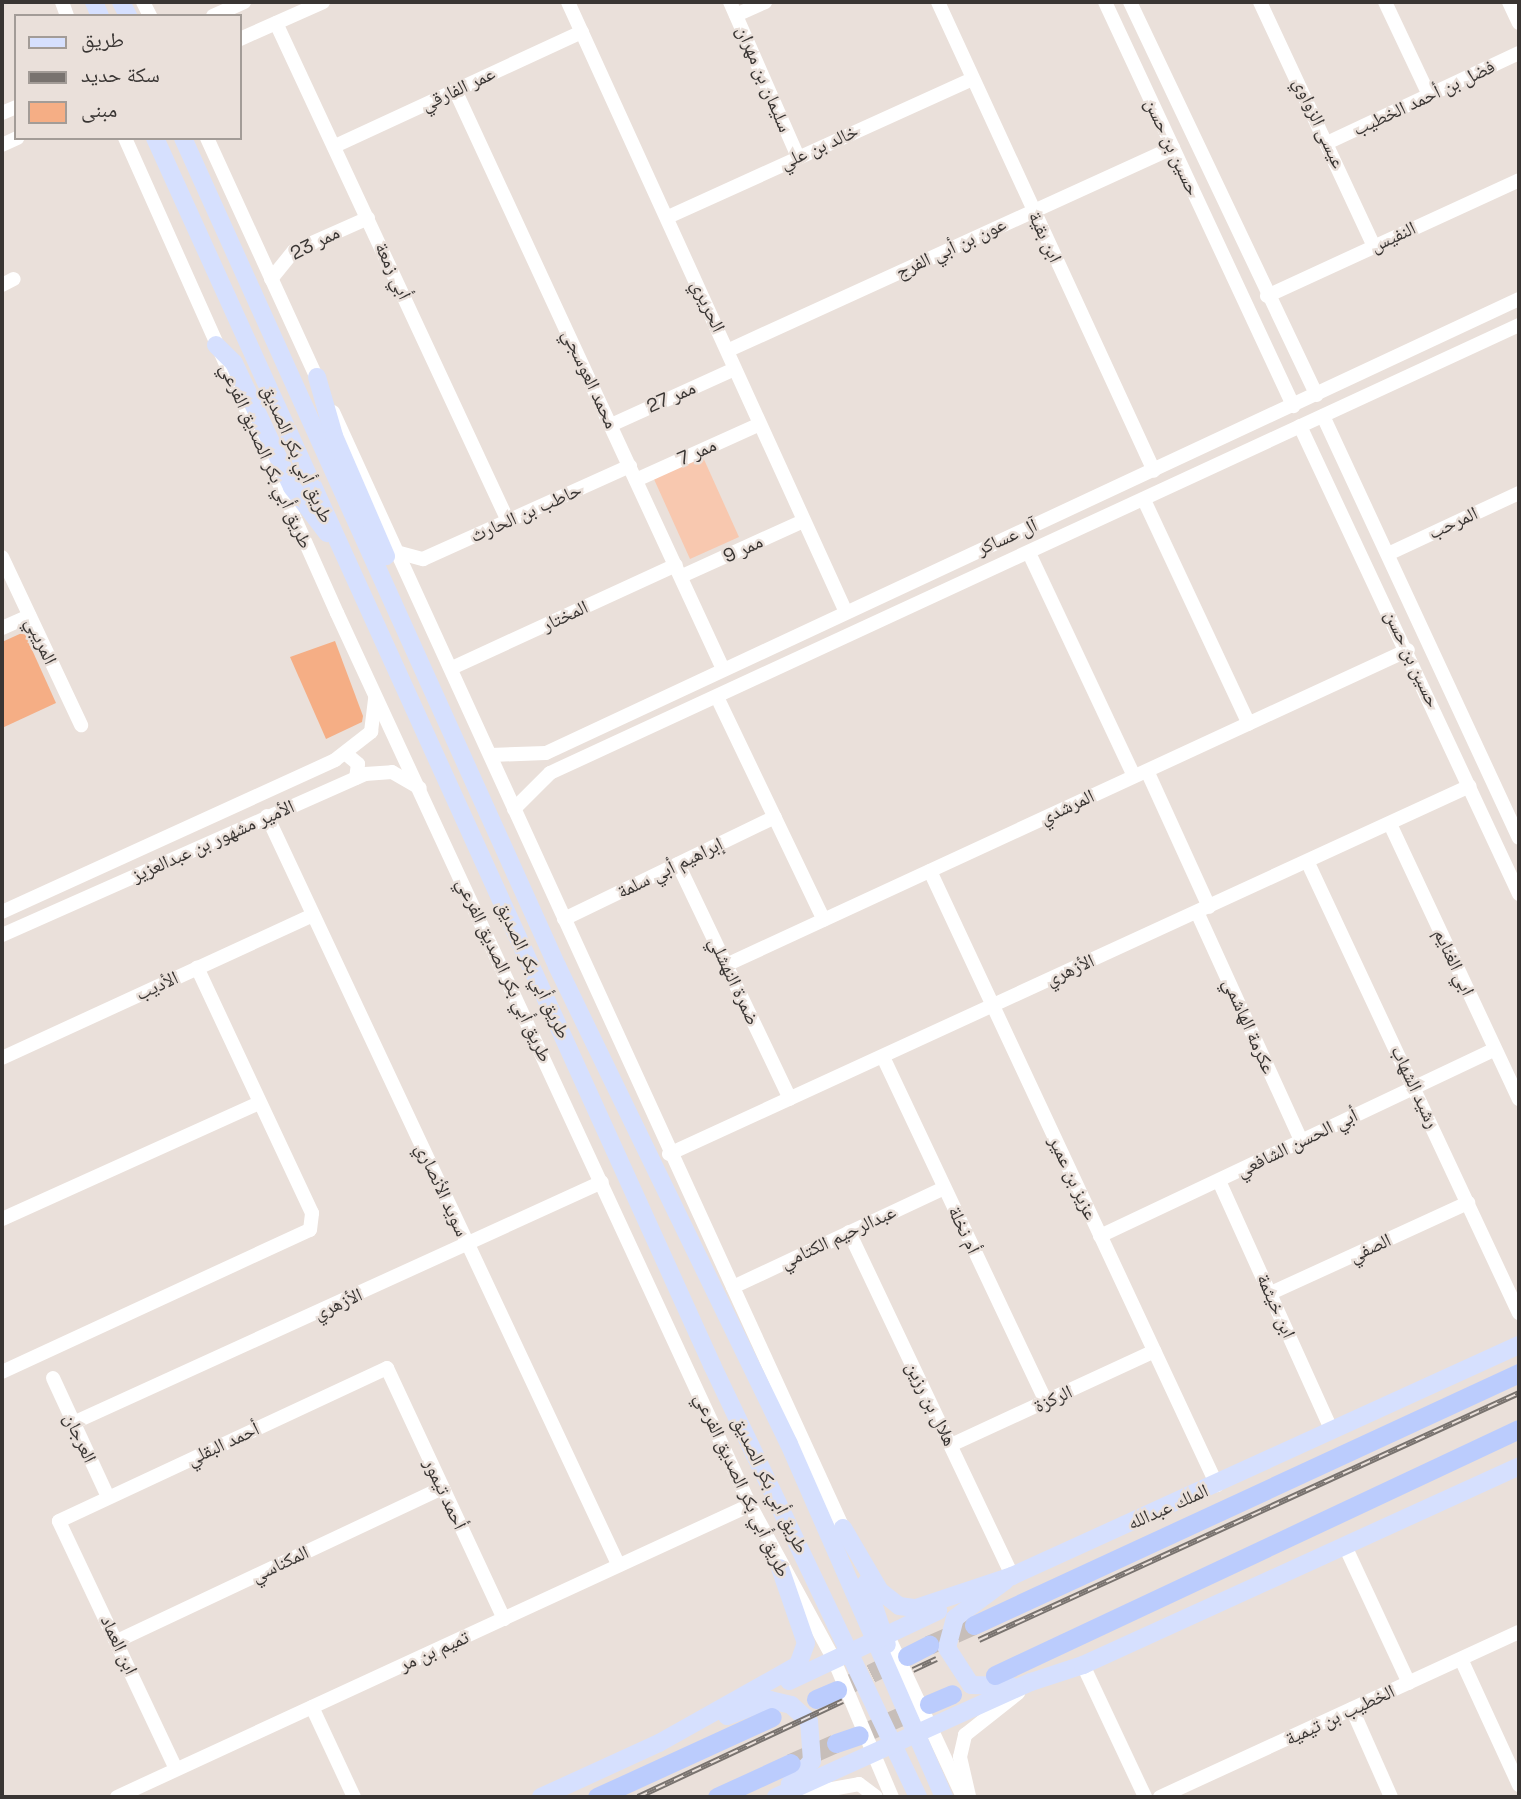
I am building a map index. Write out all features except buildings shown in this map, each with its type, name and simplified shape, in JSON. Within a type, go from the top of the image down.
[{"type":"highway","name":"الملك عبدالله","points":[[974,1625],[1519,1373]]},
{"type":"highway","points":[[995,1675],[1519,1429]]},
{"type":"highway","points":[[907,1656],[929,1646]]},
{"type":"highway","points":[[816,1699],[837,1690]]},
{"type":"highway","points":[[929,1704],[952,1694]]},
{"type":"highway","points":[[597,1797],[772,1717]]},
{"type":"highway","points":[[836,1743],[859,1735]]},
{"type":"highway","points":[[717,1797],[792,1763]]},
{"type":"main road","name":"طريق أبي بكر الصديق","points":[[156,140],[712,1365],[918,1797]]},
{"type":"main road","name":"طريق أبي بكر الصديق","points":[[184,140],[557,966],[743,1351],[944,1797]]},
{"type":"main road","points":[[216,345],[234,363],[301,502],[338,543]]},
{"type":"main road","points":[[317,377],[334,436],[400,589],[400,616]]},
{"type":"main road","name":"الملك عبدالله","points":[[843,1528],[880,1591],[899,1606],[916,1608],[961,1589],[1012,1576],[1217,1485],[1519,1345]]},
{"type":"main road","points":[[1012,1576],[955,1618],[947,1648],[971,1685],[995,1690],[1031,1682],[1083,1665],[1519,1466]]},
{"type":"main road","points":[[843,1528],[887,1634],[889,1708],[876,1755]]},
{"type":"main road","points":[[659,1743],[799,1665],[806,1643],[780,1568]]},
{"type":"main road","points":[[541,1797],[1012,1576]]},
{"type":"main road","points":[[876,1755],[875,1690],[887,1634]]},
{"type":"main road","points":[[834,1660],[875,1690],[889,1708],[930,1728]]},
{"type":"main road","points":[[776,1797],[876,1755],[1031,1682]]},
{"type":"main road","points":[[659,1743],[770,1700],[791,1705],[809,1721],[812,1761],[805,1774],[770,1797]]},
{"type":"street","points":[[244,34],[323,2]]},
{"type":"street","name":"الحريري","points":[[568,2],[729,350],[732,370],[845,611]]},
{"type":"street","points":[[733,8],[765,2]]},
{"type":"street","name":"ابن بقية","points":[[938,2],[1154,471]]},
{"type":"street","name":"حسين بن حسن","points":[[1105,2],[1293,406]]},
{"type":"street","name":"حسين بن حسن","points":[[1130,2],[1267,296],[1317,396]]},
{"type":"street","name":"عيسى الزواوي","points":[[1260,2],[1329,142],[1374,246]]},
{"type":"street","points":[[1385,2],[1429,95]]},
{"type":"street","points":[[1509,2],[1519,23]]},
{"type":"street","points":[[218,14],[238,7]]},
{"type":"street","name":"سليمان بن مهران","points":[[733,8],[798,157]]},
{"type":"street","name":"أبي زمعة","points":[[276,23],[508,521]]},
{"type":"street","name":"عمر الفارقي","points":[[335,146],[582,32]]},
{"type":"street","name":"فضل بن أحمد الخطيب","points":[[1329,142],[1519,53]]},
{"type":"street","name":"خالد بن علي","points":[[668,217],[972,79]]},
{"type":"street","name":"محمد العوسجي","points":[[455,90],[723,669]]},
{"type":"street","name":"طريق أبي بكر الصديق الفرعي","points":[[126,140],[375,693],[423,791],[780,1568],[834,1660],[892,1797]]},
{"type":"street","points":[[208,140],[454,667],[514,809],[669,1154],[843,1528]]},
{"type":"street","name":"عون بن أبي الفرج","points":[[729,350],[1173,148]]},
{"type":"street","name":"النفيس","points":[[1267,296],[1519,180]]},
{"type":"street","name":"ممر 23","points":[[271,279],[293,251],[368,218]]},
{"type":"street","name":"آل عساكر","points":[[491,755],[545,753],[845,611],[1317,396],[1519,299]]},
{"type":"street","name":"آل عساكر","points":[[514,809],[550,773],[1519,325]]},
{"type":"street","name":"ممر 27","points":[[611,425],[732,370]]},
{"type":"street","name":"حسين بن حسن","points":[[1323,416],[1519,838]]},
{"type":"street","name":"ممر 7","points":[[633,473],[758,425]]},
{"type":"street","name":"حسين بن حسن","points":[[1300,426],[1346,517],[1519,894]]},
{"type":"street","points":[[1320,465],[1320,449],[1329,446],[1340,455]]},
{"type":"street","name":"حاطب بن الحارث","points":[[423,559],[508,521],[633,473]]},
{"type":"street","name":"المرحب","points":[[1388,554],[1519,493]]},
{"type":"street","points":[[1144,500],[1249,724]]},
{"type":"street","points":[[1346,517],[1366,507]]},
{"type":"street","name":"ممر 9","points":[[679,570],[803,521]]},
{"type":"street","points":[[400,553],[423,559],[414,584]]},
{"type":"street","name":"عكرمة الهاشمي","points":[[1029,553],[1141,774],[1203,910],[1301,1140]]},
{"type":"street","name":"المريبي","points":[[2,557],[81,726]]},
{"type":"street","name":"المختار","points":[[454,667],[679,570]]},
{"type":"street","points":[[2,628],[29,616]]},
{"type":"street","points":[[780,642],[791,663]]},
{"type":"street","name":"المرشدي","points":[[726,965],[1408,650]]},
{"type":"street","name":"الأمير مشهور بن عبدالعزيز","points":[[2,912],[345,753],[371,732],[375,693]]},
{"type":"street","points":[[717,697],[824,920]]},
{"type":"street","points":[[345,753],[358,764],[356,778]]},
{"type":"street","points":[[545,753],[537,759],[538,769],[550,773]]},
{"type":"street","name":"الأمير مشهور بن عبدالعزيز","points":[[2,935],[356,778],[392,772],[423,791]]},
{"type":"street","name":"الأزهري","points":[[669,1154],[1308,863],[1489,772]]},
{"type":"street","name":"سويد الأنصاري","points":[[267,816],[618,1564]]},
{"type":"street","name":"إبراهيم أبي سلمة","points":[[564,919],[775,817]]},
{"type":"street","name":"ابي الغنايم","points":[[1390,824],[1519,1099]]},
{"type":"street","name":"رشيد الشهاب","points":[[1308,863],[1519,1313]]},
{"type":"street","name":"ضمرة النهشلي","points":[[678,864],[790,1099]]},
{"type":"street","name":"عزيز بن عمير","points":[[929,871],[1217,1485]]},
{"type":"street","name":"الأديب","points":[[2,1058],[313,915]]},
{"type":"street","points":[[2,1372],[310,1230],[312,1213],[197,968]]},
{"type":"street","name":"أبي الحسن الشافعي","points":[[1100,1236],[1494,1050]]},
{"type":"street","name":"أم نخلة","points":[[883,1057],[1046,1402]]},
{"type":"street","points":[[2,1219],[259,1102]]},
{"type":"street","name":"ابن خيثمة","points":[[1219,1181],[1332,1431]]},
{"type":"street","name":"الأزهري","points":[[73,1423],[602,1182]]},
{"type":"street","name":"عبدالرحيم الكتامي","points":[[733,1287],[944,1188]]},
{"type":"street","name":"الصفي","points":[[1271,1293],[1468,1203]]},
{"type":"street","name":"هلال بن رزين","points":[[849,1233],[1012,1576]]},
{"type":"street","name":"الركزة","points":[[951,1445],[1154,1352]]},
{"type":"street","name":"أحمد تيمور","points":[[387,1368],[504,1619]]},
{"type":"street","name":"أحمد البقلي","points":[[59,1521],[387,1368]]},
{"type":"street","name":"العرجان","points":[[52,1378],[108,1497]]},
{"type":"street","name":"المكناسي","points":[[117,1640],[442,1488]]},
{"type":"street","name":"تميم بن مر","points":[[117,1797],[750,1504]]},
{"type":"street","name":"ابن العماد","points":[[59,1521],[176,1769]]},
{"type":"street","points":[[1345,1546],[1409,1683]]},
{"type":"street","name":"الخطيب بن تيمية","points":[[1160,1797],[1519,1632]]},
{"type":"street","points":[[887,1634],[963,1797]]},
{"type":"street","points":[[1461,1659],[1518,1777]]},
{"type":"street","points":[[1083,1665],[1145,1797]]},
{"type":"street","points":[[970,1797],[960,1757],[965,1735],[1031,1682]]},
{"type":"street","points":[[312,1707],[354,1797]]},
{"type":"street","points":[[1352,1709],[1391,1797]]},
{"type":"street","points":[[789,1797],[859,1784],[876,1797]]},
{"type":"shaded area","points":[[702,455],[739,537],[690,559],[653,477]]},
{"type":"tunnel","points":[[929,1645],[974,1625]]},
{"type":"tunnel","points":[[845,1686],[900,1659]]},
{"type":"tunnel","points":[[859,1735],[922,1707]]},
{"type":"tunnel","points":[[791,1763],[836,1743]]},
{"type":"railway","points":[[979,1640],[1519,1393]]},
{"type":"railway","points":[[913,1670],[937,1659]]},
{"type":"railway","points":[[638,1797],[843,1701]]}]
